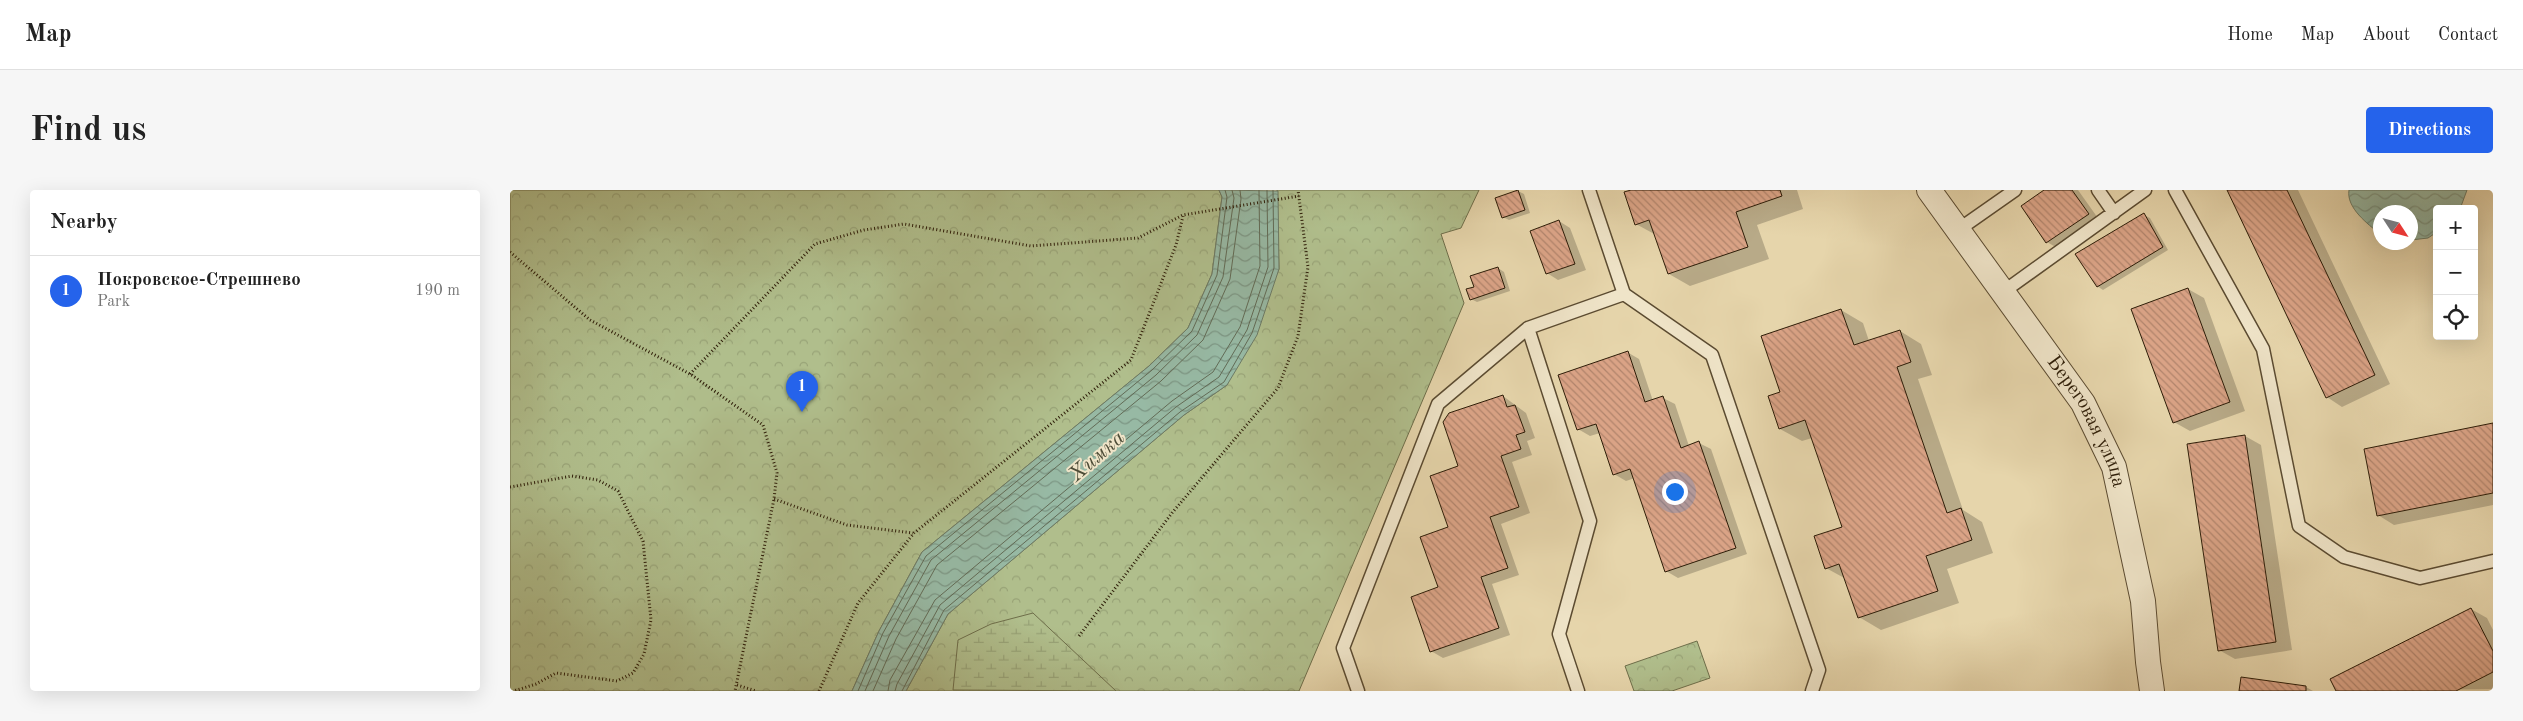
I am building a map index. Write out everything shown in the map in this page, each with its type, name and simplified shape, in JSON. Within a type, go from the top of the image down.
[{"type":"street","name":"Береговая улица","points":[[1929,190],[2083,403],[2114,467],[2144,601],[2152,691]]},
{"type":"lane","points":[[1588,190],[1624,294],[1712,355],[1819,670],[1812,691]]},
{"type":"lane","points":[[1958,230],[2015,190]]},
{"type":"lane","points":[[2098,190],[2114,212]]},
{"type":"lane","points":[[2003,292],[2145,190]]},
{"type":"lane","points":[[2175,190],[2263,349],[2299,526],[2344,557],[2420,578],[2493,561]]},
{"type":"lane","points":[[1358,691],[1343,648],[1438,404],[1528,328],[1624,294]]},
{"type":"lane","points":[[1528,328],[1590,521],[1559,634],[1578,691]]},
{"type":"path","points":[[1079,636],[1172,513],[1278,388],[1298,336],[1308,267],[1298,190]]},
{"type":"path","points":[[690,374],[815,244],[864,230],[904,224],[1031,246],[1138,238],[1183,216],[1299,196]]},
{"type":"path","points":[[819,691],[858,603],[914,534],[1131,360],[1176,245],[1183,216]]},
{"type":"path","points":[[510,252],[590,320],[690,374],[763,425],[777,473],[774,499],[738,685],[735,691]]},
{"type":"path","points":[[510,487],[572,476],[598,480],[618,492],[643,541],[651,620],[644,654],[634,673],[617,681],[556,672],[536,684],[514,691]]},
{"type":"path","points":[[774,499],[847,524],[914,534]]},
{"type":"path","points":[[738,685],[756,691]]},
{"type":"green space","points":[[510,190],[1219,190],[1222,197],[1212,274],[1188,328],[1149,366],[922,552],[879,631],[852,691],[510,691]]},
{"type":"green space","points":[[1277,190],[1479,190],[1461,228],[1441,234],[1464,303],[1299,691],[906,691],[948,614],[1184,415],[1227,385],[1279,269]]},
{"type":"green space","points":[[1033,613],[1116,691],[953,690],[958,640],[991,624]]},
{"type":"green space","points":[[1697,641],[1710,678],[1672,691],[1634,691],[1625,666]]},
{"type":"water","name":"Химка","points":[[1219,190],[1278,191],[1279,269],[1257,335],[1227,385],[1184,415],[948,614],[906,691],[852,691],[879,631],[922,552],[1149,366],[1188,328],[1212,274],[1222,197]]},
{"type":"water","points":[[2349,190],[2467,190],[2461,205],[2433,205],[2433,235],[2428,238],[2418,239],[2418,205],[2373,205],[2373,228],[2354,209],[2349,197]]},
{"type":"building","points":[[1518,190],[1525,210],[1502,218],[1495,198]]},
{"type":"building","points":[[1631,190],[1780,190],[1782,196],[1736,212],[1748,247],[1668,274],[1649,220],[1635,225],[1624,192]]},
{"type":"building","points":[[2044,190],[2072,190],[2089,214],[2046,243],[2021,206]]},
{"type":"building","points":[[2227,190],[2287,190],[2375,375],[2326,398]]},
{"type":"building","points":[[2144,213],[2163,247],[2097,287],[2075,254]]},
{"type":"building","points":[[1559,220],[1575,264],[1546,274],[1530,231]]},
{"type":"building","points":[[1498,267],[1505,288],[1470,300],[1466,289],[1474,287],[1470,276]]},
{"type":"building","points":[[2188,288],[2230,402],[2173,423],[2131,309]]},
{"type":"building","points":[[1841,309],[1854,345],[1900,330],[1911,362],[1897,367],[1947,513],[1961,508],[1972,540],[1926,556],[1938,591],[1858,618],[1839,564],[1825,569],[1814,536],[1842,527],[1805,420],[1779,429],[1768,396],[1780,392],[1761,336]]},
{"type":"building","points":[[1628,351],[1645,402],[1663,396],[1681,448],[1699,441],[1736,548],[1665,572],[1630,469],[1613,475],[1596,424],[1577,430],[1558,375]]},
{"type":"building","points":[[1503,395],[1507,407],[1515,405],[1525,432],[1516,435],[1521,449],[1501,456],[1519,507],[1490,517],[1508,568],[1481,577],[1499,628],[1430,652],[1411,597],[1438,587],[1420,537],[1448,527],[1430,476],[1458,466],[1443,422],[1449,413]]},
{"type":"building","points":[[2493,423],[2493,493],[2377,516],[2364,449]]},
{"type":"building","points":[[2245,435],[2276,642],[2218,651],[2187,444]]},
{"type":"building","points":[[2471,608],[2493,651],[2493,672],[2456,691],[2336,691],[2330,679]]},
{"type":"building","points":[[2241,677],[2306,686],[2306,691],[2239,691]]},
{"type":"place","name":"Покровское-Стрешнево","points":[[802,412]]}]
